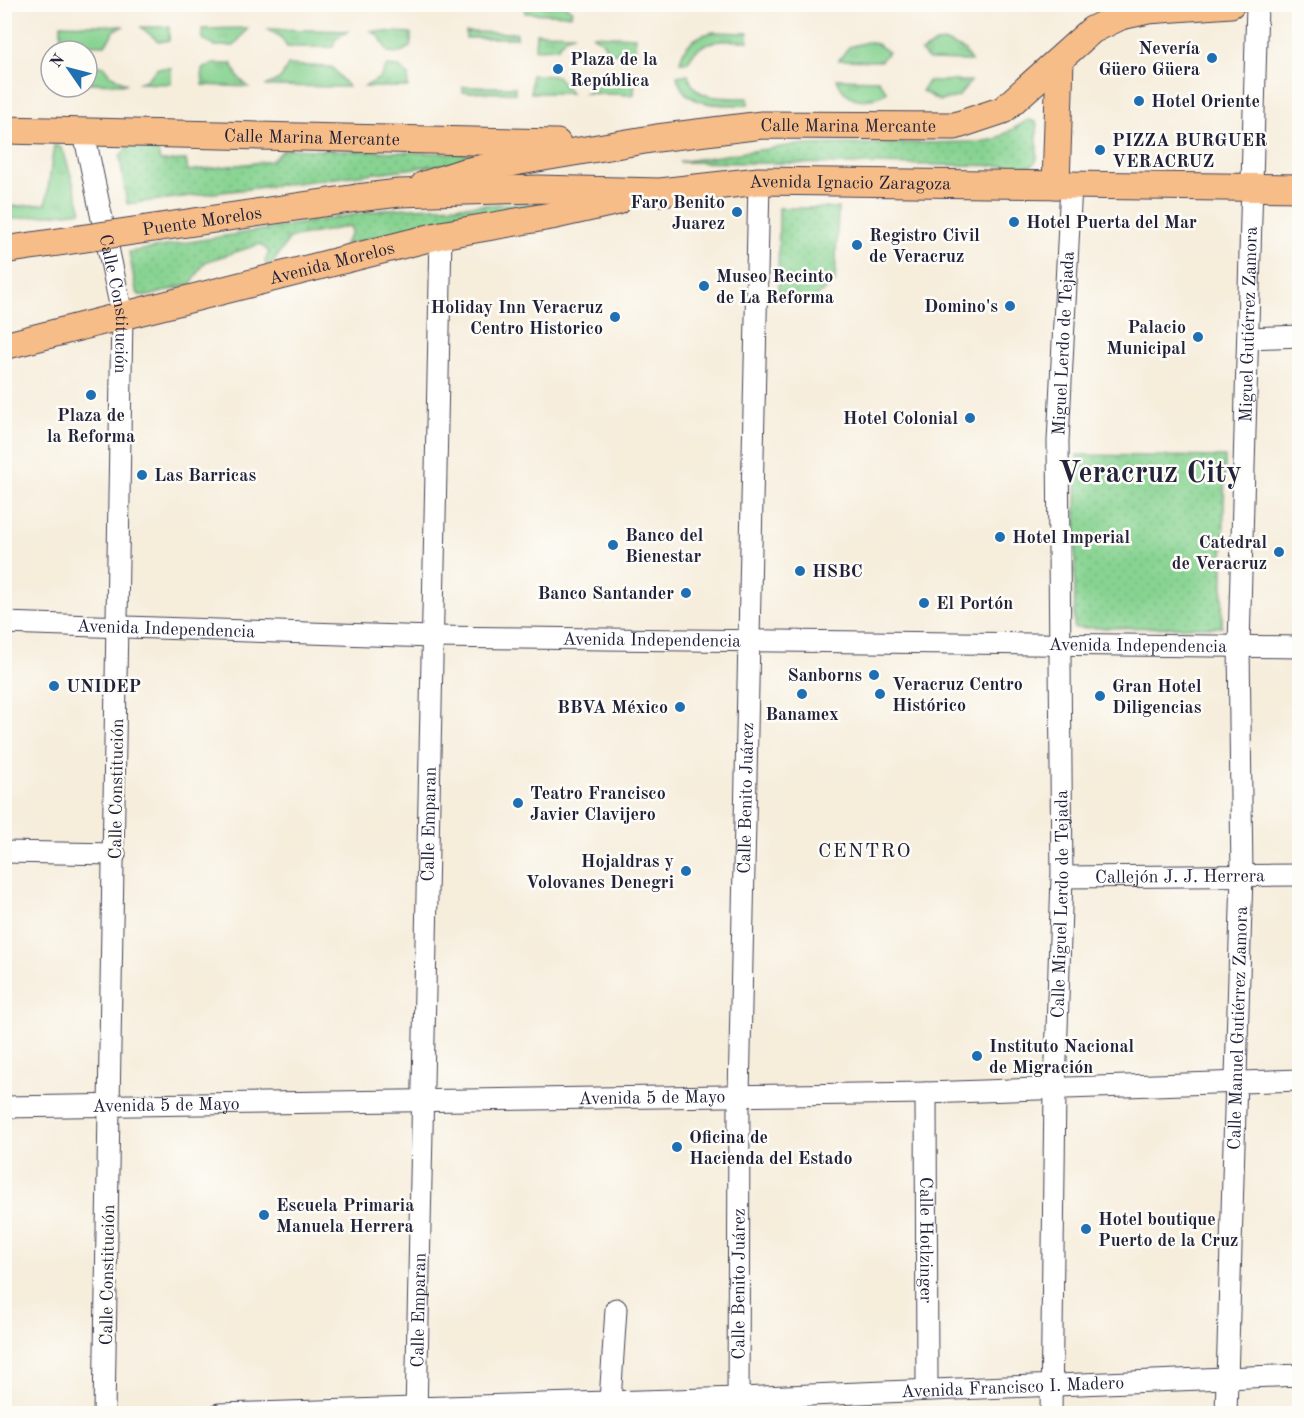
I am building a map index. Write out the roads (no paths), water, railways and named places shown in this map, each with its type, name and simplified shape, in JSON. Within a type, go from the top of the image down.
[{"type":"main road","name":"Calle Marina Mercante","points":[[399,193],[464,172],[618,145],[762,125],[955,126],[1003,110],[1092,30],[1121,16],[1148,10],[1232,4]]},
{"type":"main road","points":[[1060,60],[1063,185]]},
{"type":"main road","name":"Calle Marina Mercante","points":[[4,130],[618,145]]},
{"type":"main road","name":"Avenida Ignacio Zaragoza","points":[[399,193],[538,189],[660,192],[759,181],[1299,188]]},
{"type":"main road","name":"Avenida Morelos","points":[[4,346],[122,314],[441,235],[551,216],[660,192]]},
{"type":"main road","name":"Puente Morelos","points":[[4,250],[399,193]]},
{"type":"street","name":"Miguel Gutiérrez Zamora","points":[[1239,645],[1254,189],[1257,4]]},
{"type":"street","name":"Calle Constitución","points":[[84,133],[122,314],[105,1413]]},
{"type":"street","name":"Calle Benito Juárez","points":[[739,1406],[739,1096],[759,181]]},
{"type":"street","name":"Miguel Lerdo de Tejada","points":[[1060,646],[1058,441],[1063,185]]},
{"type":"street","name":"Calle Emparan","points":[[416,1411],[441,235]]},
{"type":"street","points":[[1249,338],[1299,336]]},
{"type":"street","name":"Avenida Independencia","points":[[4,623],[118,625],[433,638],[1299,647]]},
{"type":"street","name":"Calle Manuel Gutiérrez Zamora","points":[[1226,1413],[1242,875],[1239,645]]},
{"type":"street","name":"Calle Miguel Lerdo de Tejada","points":[[1052,1413],[1055,1090],[1062,877],[1060,646]]},
{"type":"street","points":[[4,852],[115,854]]},
{"type":"street","name":"Callejón J. J. Herrera","points":[[1062,877],[1299,875]]},
{"type":"street","name":"Avenida 5 de Mayo","points":[[4,1107],[926,1093],[1299,1080]]},
{"type":"street","name":"Calle Hotlzinger","points":[[926,1093],[927,1388]]},
{"type":"street","points":[[610,1401],[616,1309]]},
{"type":"street","name":"Avenida Francisco I. Madero","points":[[219,1413],[416,1411],[610,1401],[739,1406],[927,1388],[1299,1375]]},
{"type":"place","name":"Nevería Güero Güera","points":[[1212,58]]},
{"type":"place","name":"Plaza de la República","points":[[558,69]]},
{"type":"place","name":"Hotel Oriente","points":[[1139,101]]},
{"type":"place","name":"PIZZA BURGUER VERACRUZ","points":[[1100,150]]},
{"type":"place","name":"Faro Benito Juarez","points":[[737,212]]},
{"type":"place","name":"Hotel Puerta del Mar","points":[[1014,222]]},
{"type":"place","name":"Registro Civil de Veracruz","points":[[857,245]]},
{"type":"place","name":"Museo Recinto de La Reforma","points":[[704,286]]},
{"type":"place","name":"Domino's","points":[[1010,306]]},
{"type":"place","name":"Holiday Inn Veracruz Centro Historico","points":[[615,317]]},
{"type":"place","name":"Palacio Municipal","points":[[1198,337]]},
{"type":"place","name":"Plaza de la Reforma","points":[[91,395]]},
{"type":"place","name":"Hotel Colonial","points":[[970,418]]},
{"type":"place","name":"Las Barricas","points":[[142,475]]},
{"type":"place","name":"Hotel Imperial","points":[[1000,537]]},
{"type":"place","name":"Banco del Bienestar","points":[[613,545]]},
{"type":"place","name":"Catedral de Veracruz","points":[[1279,552]]},
{"type":"place","name":"HSBC","points":[[800,571]]},
{"type":"place","name":"Banco Santander","points":[[686,593]]},
{"type":"place","name":"El Portón","points":[[924,603]]},
{"type":"place","name":"Sanborns","points":[[874,675]]},
{"type":"place","name":"UNIDEP","points":[[54,686]]},
{"type":"place","name":"Banamex","points":[[802,694]]},
{"type":"place","name":"Veracruz Centro Histórico","points":[[880,694]]},
{"type":"place","name":"Gran Hotel Diligencias","points":[[1100,696]]},
{"type":"place","name":"BBVA México","points":[[680,707]]},
{"type":"place","name":"Teatro Francisco Javier Clavijero","points":[[518,803]]},
{"type":"place","name":"Hojaldras y Volovanes Denegri","points":[[686,871]]},
{"type":"place","name":"Instituto Nacional de Migración","points":[[977,1056]]},
{"type":"place","name":"Oficina de Hacienda del Estado","points":[[677,1147]]},
{"type":"place","name":"Escuela Primaria Manuela Herrera","points":[[264,1215]]},
{"type":"place","name":"Hotel boutique Puerto de la Cruz","points":[[1086,1229]]},
{"type":"district","name":"Veracruz City","points":[[1150,472]]},
{"type":"district","name":"CENTRO","points":[[865,850]]}]
